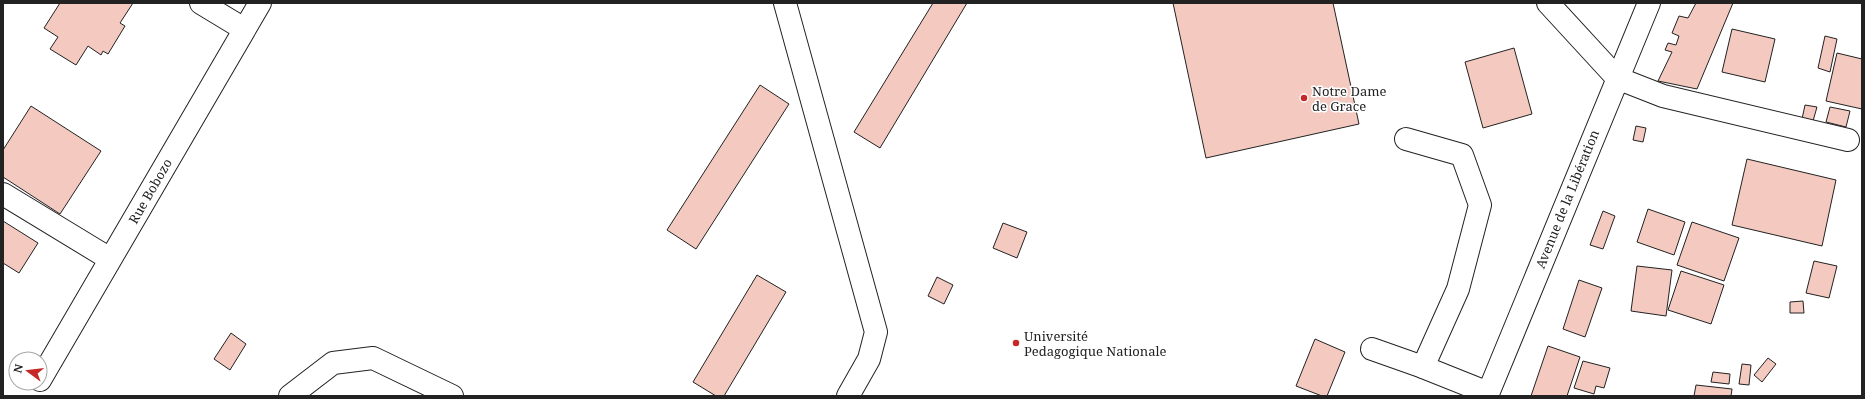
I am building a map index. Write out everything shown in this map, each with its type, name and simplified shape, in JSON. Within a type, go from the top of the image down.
[{"type":"main road","points":[[201,3],[244,29]]},
{"type":"main road","name":"Rue Bobozo","points":[[48,366],[260,3]]},
{"type":"main road","points":[[785,3],[876,332],[869,359],[848,396]]},
{"type":"main road","points":[[1548,3],[1617,78],[1663,96],[1848,140]]},
{"type":"main road","name":"Avenue de la Libération","points":[[1487,394],[1649,3]]},
{"type":"main road","points":[[1406,139],[1462,155],[1480,205],[1458,289],[1423,366]]},
{"type":"main road","points":[[3,194],[110,259]]},
{"type":"main road","points":[[1372,349],[1423,366],[1487,394]]},
{"type":"main road","points":[[290,396],[333,363],[373,358],[452,396]]},
{"type":"building","points":[[60,3],[133,3],[120,23],[125,26],[108,54],[103,51],[101,55],[88,46],[76,65],[50,49],[58,37],[44,28]]},
{"type":"building","points":[[933,3],[967,3],[880,148],[854,132]]},
{"type":"building","points":[[1173,3],[1333,3],[1359,124],[1206,158]]},
{"type":"building","points":[[1696,3],[1733,3],[1697,89],[1658,81],[1672,52],[1665,50],[1668,43],[1676,45],[1679,36],[1672,33],[1679,16],[1688,18]]},
{"type":"building","points":[[1732,29],[1775,39],[1765,82],[1722,72]]},
{"type":"building","points":[[1825,36],[1837,39],[1830,72],[1818,68]]},
{"type":"building","points":[[1514,48],[1532,114],[1483,128],[1465,62]]},
{"type":"building","points":[[1837,53],[1862,59],[1862,109],[1826,101]]},
{"type":"building","points":[[760,85],[789,104],[696,249],[667,230]]},
{"type":"building","points":[[1805,105],[1817,107],[1813,121],[1802,119]]},
{"type":"building","points":[[31,106],[101,151],[60,214],[3,177],[3,150]]},
{"type":"building","points":[[1830,107],[1850,111],[1846,127],[1826,122]]},
{"type":"building","points":[[1636,126],[1646,128],[1643,142],[1633,140]]},
{"type":"building","points":[[1747,159],[1836,180],[1822,246],[1732,225]]},
{"type":"building","points":[[1648,209],[1685,222],[1674,255],[1637,242]]},
{"type":"building","points":[[1603,211],[1615,216],[1603,249],[1590,245]]},
{"type":"building","points":[[3,221],[38,243],[19,273],[3,263]]},
{"type":"building","points":[[1692,222],[1739,238],[1724,281],[1677,265]]},
{"type":"building","points":[[1003,223],[1027,232],[1017,258],[993,248]]},
{"type":"building","points":[[1814,261],[1837,266],[1829,298],[1806,293]]},
{"type":"building","points":[[1637,266],[1672,270],[1666,316],[1631,311]]},
{"type":"building","points":[[1681,271],[1724,285],[1711,324],[1668,310]]},
{"type":"building","points":[[757,275],[786,292],[724,396],[716,396],[693,382]]},
{"type":"building","points":[[937,277],[953,285],[944,304],[928,296]]},
{"type":"building","points":[[1579,280],[1602,288],[1585,337],[1563,329]]},
{"type":"building","points":[[1803,301],[1804,313],[1790,313],[1790,302]]},
{"type":"building","points":[[231,333],[246,344],[230,370],[214,359]]},
{"type":"building","points":[[1315,339],[1345,352],[1327,396],[1322,396],[1296,386]]},
{"type":"building","points":[[1548,346],[1580,357],[1567,396],[1531,396]]},
{"type":"building","points":[[1768,358],[1776,364],[1762,382],[1754,375]]},
{"type":"building","points":[[1583,361],[1610,368],[1604,388],[1596,386],[1594,394],[1574,388]]},
{"type":"building","points":[[1742,364],[1751,365],[1749,385],[1739,384]]},
{"type":"building","points":[[1713,372],[1730,374],[1729,384],[1711,382]]},
{"type":"building","points":[[1696,385],[1732,389],[1731,396],[1694,396]]},
{"type":"place","name":"Notre Dame de Grace","points":[[1304,98]]},
{"type":"place","name":"Université Pedagogique Nationale","points":[[1016,343]]}]
